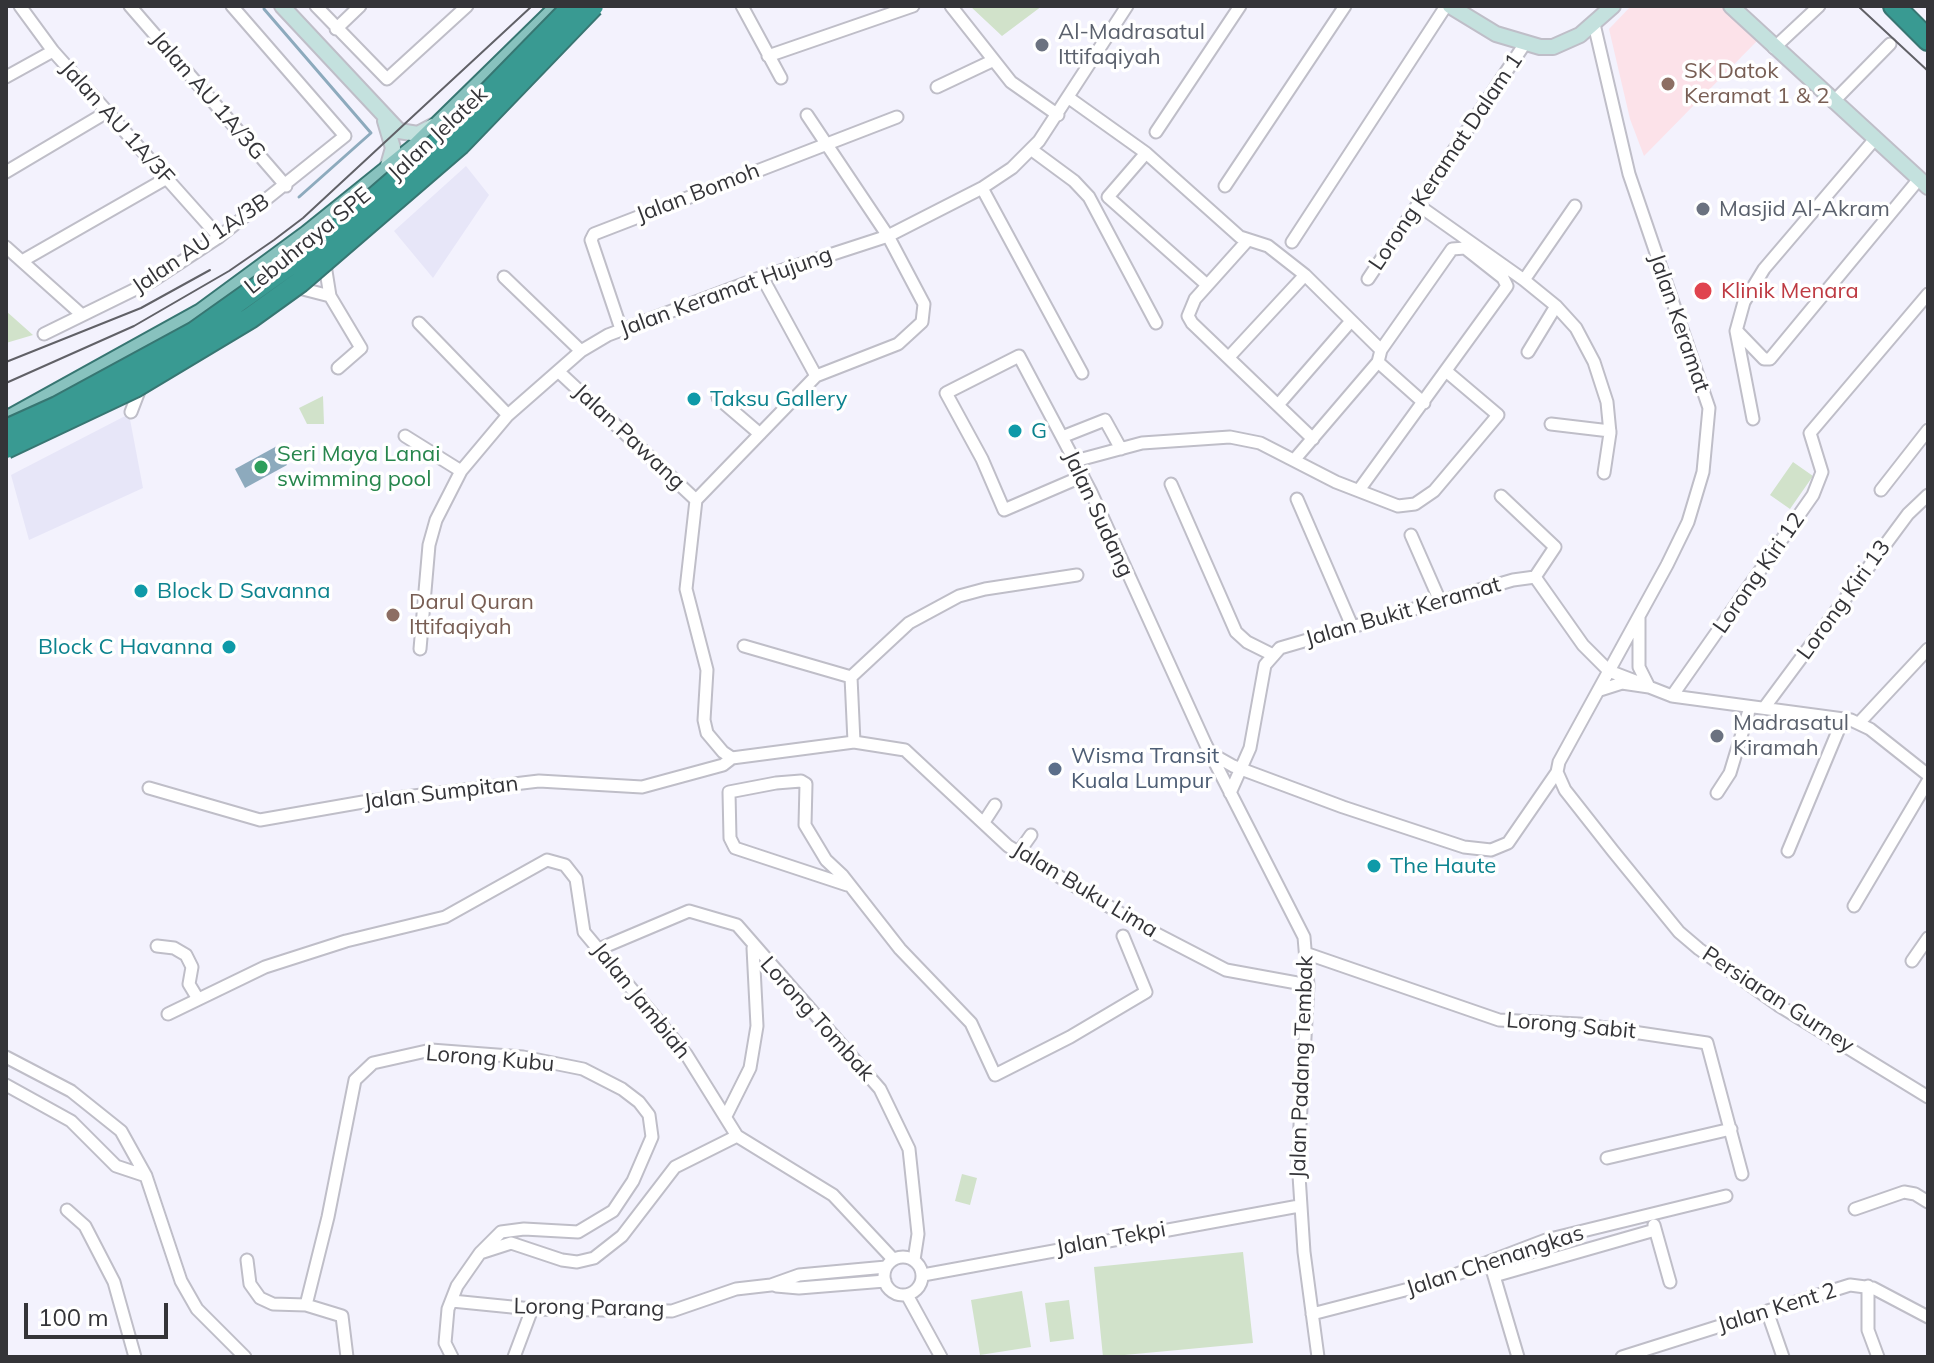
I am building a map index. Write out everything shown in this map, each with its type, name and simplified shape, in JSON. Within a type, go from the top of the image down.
[{"type":"highway","name":"Lebuhraya SPE","points":[[6,430],[123,373],[195,332],[321,243],[447,135],[573,6]]},
{"type":"highway","name":"Lebuhraya SPE","points":[[6,447],[135,387],[250,318],[300,282],[459,145],[596,6]]},
{"type":"highway","points":[[1894,6],[1928,40]]},
{"type":"main road","name":"Jalan Jelatek","points":[[6,420],[201,312],[379,179],[559,6]]},
{"type":"main road","name":"Jalan Jelatek","points":[[6,447],[114,398],[295,287],[325,265],[451,154],[596,6]]},
{"type":"main road","points":[[415,147],[432,146],[451,154]]},
{"type":"street","name":"Jalan AU 1A/3F","points":[[20,6],[53,51],[219,237]]},
{"type":"street","name":"Jalan AU 1A/3G","points":[[130,6],[286,186]]},
{"type":"street","name":"Jalan AU 1A/3B","points":[[44,334],[152,281],[219,237],[345,136],[232,6]]},
{"type":"street","points":[[282,6],[385,119],[408,135],[425,132],[446,117]]},
{"type":"street","points":[[316,6],[387,79],[467,6]]},
{"type":"street","points":[[336,29],[360,6]]},
{"type":"street","points":[[742,6],[781,78]]},
{"type":"street","points":[[768,56],[913,6]]},
{"type":"street","points":[[951,6],[992,61],[1018,89],[1058,115]]},
{"type":"street","name":"Jalan Keramat Hujung","points":[[420,649],[429,545],[444,501],[461,471],[508,415],[581,351],[621,329],[762,277],[888,236],[982,188],[1032,150],[1058,115],[1127,6]]},
{"type":"street","points":[[1156,132],[1240,6]]},
{"type":"street","points":[[1225,186],[1345,6]]},
{"type":"street","points":[[1292,242],[1448,6],[1496,34],[1524,45],[1553,47],[1580,35],[1613,6]]},
{"type":"street","points":[[1731,6],[1923,183],[1770,359],[1764,359],[1736,331]]},
{"type":"street","points":[[1774,48],[1819,6]]},
{"type":"street","name":"Jalan Keramat","points":[[1557,772],[1559,762],[1688,522],[1703,472],[1709,408],[1629,174],[1594,24]]},
{"type":"street","points":[[1833,102],[1890,44]]},
{"type":"street","name":"Lorong Keramat Dalam 1","points":[[1368,279],[1524,45]]},
{"type":"street","points":[[6,77],[53,51]]},
{"type":"street","points":[[937,87],[992,61]]},
{"type":"street","points":[[1069,98],[1146,153],[1247,241],[1268,246],[1305,275],[1424,403]]},
{"type":"street","points":[[6,172],[107,112]]},
{"type":"street","name":"Jalan Pawang","points":[[559,372],[696,500],[816,376],[898,344],[922,322],[924,304],[888,236],[807,115]]},
{"type":"street","name":"Jalan Bomoh","points":[[621,329],[591,240],[594,234],[897,117]]},
{"type":"street","points":[[379,179],[393,157],[385,119]]},
{"type":"street","points":[[1753,419],[1736,331],[1750,287],[1874,140]]},
{"type":"street","points":[[1032,150],[1074,181],[1089,197],[1156,323]]},
{"type":"street","points":[[1146,153],[1108,197],[1207,285]]},
{"type":"street","points":[[22,261],[167,178]]},
{"type":"street","points":[[982,188],[1082,373]]},
{"type":"street","points":[[1418,205],[1524,280],[1556,306],[1576,328],[1594,362],[1607,402],[1610,431],[1604,473]]},
{"type":"street","points":[[1524,280],[1575,206]]},
{"type":"street","points":[[1247,241],[1188,308],[1188,316],[1313,439]]},
{"type":"street","points":[[6,247],[82,315]]},
{"type":"street","points":[[1295,459],[1380,356],[1445,254],[1465,248],[1503,278],[1507,286],[1359,490]]},
{"type":"street","points":[[325,265],[332,299],[361,348],[338,368]]},
{"type":"street","points":[[1229,357],[1305,275]]},
{"type":"street","points":[[504,277],[581,351]]},
{"type":"street","points":[[762,277],[816,376]]},
{"type":"street","points":[[295,287],[332,299]]},
{"type":"street","name":"Lorong Kiri 12","points":[[1672,696],[1813,495],[1822,472],[1810,443],[1810,433],[1928,294]]},
{"type":"street","points":[[1528,352],[1556,306]]},
{"type":"street","points":[[1278,405],[1351,321]]},
{"type":"street","points":[[419,323],[508,415]]},
{"type":"street","name":"Jalan Sudang","points":[[1083,476],[1004,510],[982,459],[946,392],[1017,355],[1083,476],[1230,793]]},
{"type":"street","points":[[1075,461],[1190,437],[1230,437],[1260,443],[1398,506],[1415,504],[1434,491],[1496,422],[1496,410],[1446,371]]},
{"type":"street","points":[[718,398],[760,434]]},
{"type":"street","points":[[1062,437],[1105,420],[1121,449]]},
{"type":"street","points":[[1551,424],[1610,431]]},
{"type":"street","points":[[1881,490],[1928,430]]},
{"type":"street","points":[[405,436],[461,471]]},
{"type":"street","points":[[1171,484],[1236,632],[1247,642],[1273,655],[1265,665],[1250,748],[1230,793]]},
{"type":"street","name":"Lorong Kiri 13","points":[[1764,708],[1908,514],[1928,495]]},
{"type":"street","points":[[1501,496],[1555,547],[1535,577],[1583,645],[1609,671],[1672,696],[1859,723],[1928,778],[1854,906]]},
{"type":"street","points":[[1297,499],[1352,626]]},
{"type":"street","points":[[696,500],[686,589],[707,670],[704,720],[713,743],[732,758]]},
{"type":"street","points":[[1411,535],[1440,601]]},
{"type":"street","points":[[854,742],[851,677],[909,623],[959,596],[1005,584],[1077,575]]},
{"type":"street","name":"Jalan Bukit Keramat","points":[[1273,655],[1280,648],[1352,626],[1513,580],[1535,577]]},
{"type":"street","name":"Jalan Keramat","points":[[1640,614],[1639,667],[1649,687]]},
{"type":"street","points":[[744,646],[851,677]]},
{"type":"street","points":[[1859,723],[1928,649]]},
{"type":"street","points":[[1598,691],[1615,683],[1649,687]]},
{"type":"street","points":[[1717,793],[1730,773],[1750,707]]},
{"type":"street","points":[[1788,851],[1843,719]]},
{"type":"street","name":"Jalan Buku Lima","points":[[732,758],[854,742],[905,750],[1019,852],[1145,928],[1226,970],[1308,985]]},
{"type":"street","points":[[1210,753],[1241,768],[1464,847],[1491,850],[1508,843],[1557,772]]},
{"type":"street","name":"Jalan Sumpitan","points":[[149,788],[260,820],[363,802],[539,781],[642,787],[723,765],[732,758]]},
{"type":"street","name":"Persiaran Gurney","points":[[1557,772],[1565,790],[1679,932],[1778,1005],[1928,1097]]},
{"type":"street","points":[[847,885],[735,848],[730,838],[729,792],[776,783],[801,781],[806,784],[805,825],[847,885],[921,972],[971,1023],[995,1075],[1070,1037],[1146,992],[1123,936]]},
{"type":"street","name":"Jalan Padang Tembak","points":[[1230,793],[1304,937],[1308,954],[1299,1133],[1299,1206],[1318,1357]]},
{"type":"street","points":[[984,822],[995,805]]},
{"type":"street","points":[[1019,852],[1031,835]]},
{"type":"street","name":"Jalan Jambiah","points":[[198,999],[265,967],[346,941],[445,917],[547,860],[565,865],[576,879],[584,932],[686,1054],[737,1136],[833,1195],[890,1263]]},
{"type":"street","name":"Lorong Tombak","points":[[599,949],[689,911],[737,925],[753,948],[880,1089],[909,1149],[918,1234],[914,1260]]},
{"type":"street","points":[[1912,961],[1928,938]]},
{"type":"street","points":[[157,946],[174,948],[186,955],[192,967],[189,984],[198,999],[168,1014]]},
{"type":"street","points":[[726,1116],[737,1099],[753,1054],[757,1026],[753,948]]},
{"type":"street","name":"Lorong Sabit","points":[[1308,954],[1499,1020],[1579,1024],[1707,1043],[1742,1174]]},
{"type":"street","name":"Lorong Kubu","points":[[306,1305],[328,1217],[355,1080],[363,1070],[383,1058],[431,1050],[523,1057],[583,1069],[613,1083],[639,1102],[649,1115],[652,1137],[633,1181],[613,1211],[578,1232],[524,1229],[501,1232],[480,1253]]},
{"type":"street","points":[[6,1057],[71,1091],[108,1118],[132,1146],[146,1176],[181,1281],[197,1309],[245,1357]]},
{"type":"street","points":[[6,1085],[71,1121],[116,1166],[146,1176]]},
{"type":"street","points":[[1607,1158],[1731,1129]]},
{"type":"street","points":[[452,1357],[445,1343],[446,1322],[457,1286],[480,1253],[511,1243],[577,1262],[594,1258],[622,1236],[675,1167],[737,1136]]},
{"type":"street","points":[[1855,1209],[1904,1192],[1928,1202]]},
{"type":"street","name":"Jalan Chenangkas","points":[[1312,1314],[1421,1287],[1546,1240],[1726,1196]]},
{"type":"street","name":"Jalan Tekpi","points":[[923,1275],[1299,1206]]},
{"type":"street","points":[[67,1210],[85,1226],[114,1282],[135,1357]]},
{"type":"street","points":[[1651,1214],[1670,1282]]},
{"type":"street","points":[[1494,1276],[1655,1230]]},
{"type":"street","points":[[904,1256],[914,1260],[923,1275],[921,1286],[907,1295],[895,1294],[885,1281],[890,1263],[904,1256]]},
{"type":"street","points":[[247,1260],[250,1284],[260,1298],[273,1304],[306,1305],[342,1316],[347,1357]]},
{"type":"street","points":[[1490,1261],[1518,1357]]},
{"type":"street","name":"Lorong Parang","points":[[771,1285],[799,1275],[890,1263]]},
{"type":"street","name":"Lorong Parang","points":[[452,1301],[532,1309],[672,1311],[736,1289],[885,1281]]},
{"type":"street","name":"Jalan Kent 2","points":[[1622,1357],[1850,1285],[1868,1286],[1928,1317]]},
{"type":"street","points":[[1868,1286],[1868,1330],[1878,1357]]},
{"type":"street","points":[[907,1295],[941,1357]]},
{"type":"street","points":[[514,1357],[532,1309]]},
{"type":"street","points":[[1767,1311],[1783,1357]]},
{"type":"shaded area","name":"SK Datok Keramat 1 & 2","points":[[1631,6],[1723,6],[1757,41],[1644,156],[1630,119],[1609,29]]},
{"type":"shaded area","points":[[466,166],[489,195],[433,278],[394,231]]},
{"type":"shaded area","points":[[129,414],[143,488],[29,540],[11,475]]},
{"type":"shaded area","name":"Seri Maya Lanai swimming pool","points":[[277,446],[287,465],[245,488],[235,469]]},
{"type":"green space","points":[[970,6],[1042,6],[1002,36]]},
{"type":"green space","points":[[6,311],[33,335],[6,343]]},
{"type":"green space","points":[[323,396],[324,424],[307,424],[299,408]]},
{"type":"green space","points":[[1793,462],[1813,476],[1790,509],[1770,495]]},
{"type":"green space","points":[[962,1174],[977,1178],[970,1205],[955,1201]]},
{"type":"green space","points":[[1243,1252],[1253,1343],[1103,1357],[1094,1267]]},
{"type":"green space","points":[[1022,1291],[1031,1347],[980,1355],[971,1300]]},
{"type":"green space","points":[[1069,1300],[1074,1339],[1050,1342],[1045,1303]]},
{"type":"waterway","points":[[264,9],[371,133],[299,197]]},
{"type":"tram line","points":[[6,383],[134,326],[229,271],[274,240],[303,218],[532,6]]},
{"type":"tram line","points":[[1858,6],[1928,71]]},
{"type":"tram line","points":[[6,362],[141,308],[210,270]]},
{"type":"place","name":"Al-Madrasatul Ittifaqiyah","points":[[1042,45]]},
{"type":"place","name":"SK Datok Keramat 1 & 2","points":[[1668,84]]},
{"type":"place","name":"Masjid Al-Akram","points":[[1703,209]]},
{"type":"place","name":"Klinik Menara","points":[[1703,291]]},
{"type":"place","name":"Taksu Gallery","points":[[694,399]]},
{"type":"place","name":"G","points":[[1015,431]]},
{"type":"place","name":"Seri Maya Lanai swimming pool","points":[[261,467]]},
{"type":"place","name":"Block D Savanna","points":[[141,591]]},
{"type":"place","name":"Darul Quran Ittifaqiyah","points":[[393,615]]},
{"type":"place","name":"Block C Havanna","points":[[229,647]]},
{"type":"place","name":"Madrasatul Kiramah","points":[[1717,736]]},
{"type":"place","name":"Wisma Transit Kuala Lumpur","points":[[1055,769]]},
{"type":"place","name":"The Haute","points":[[1374,866]]}]
